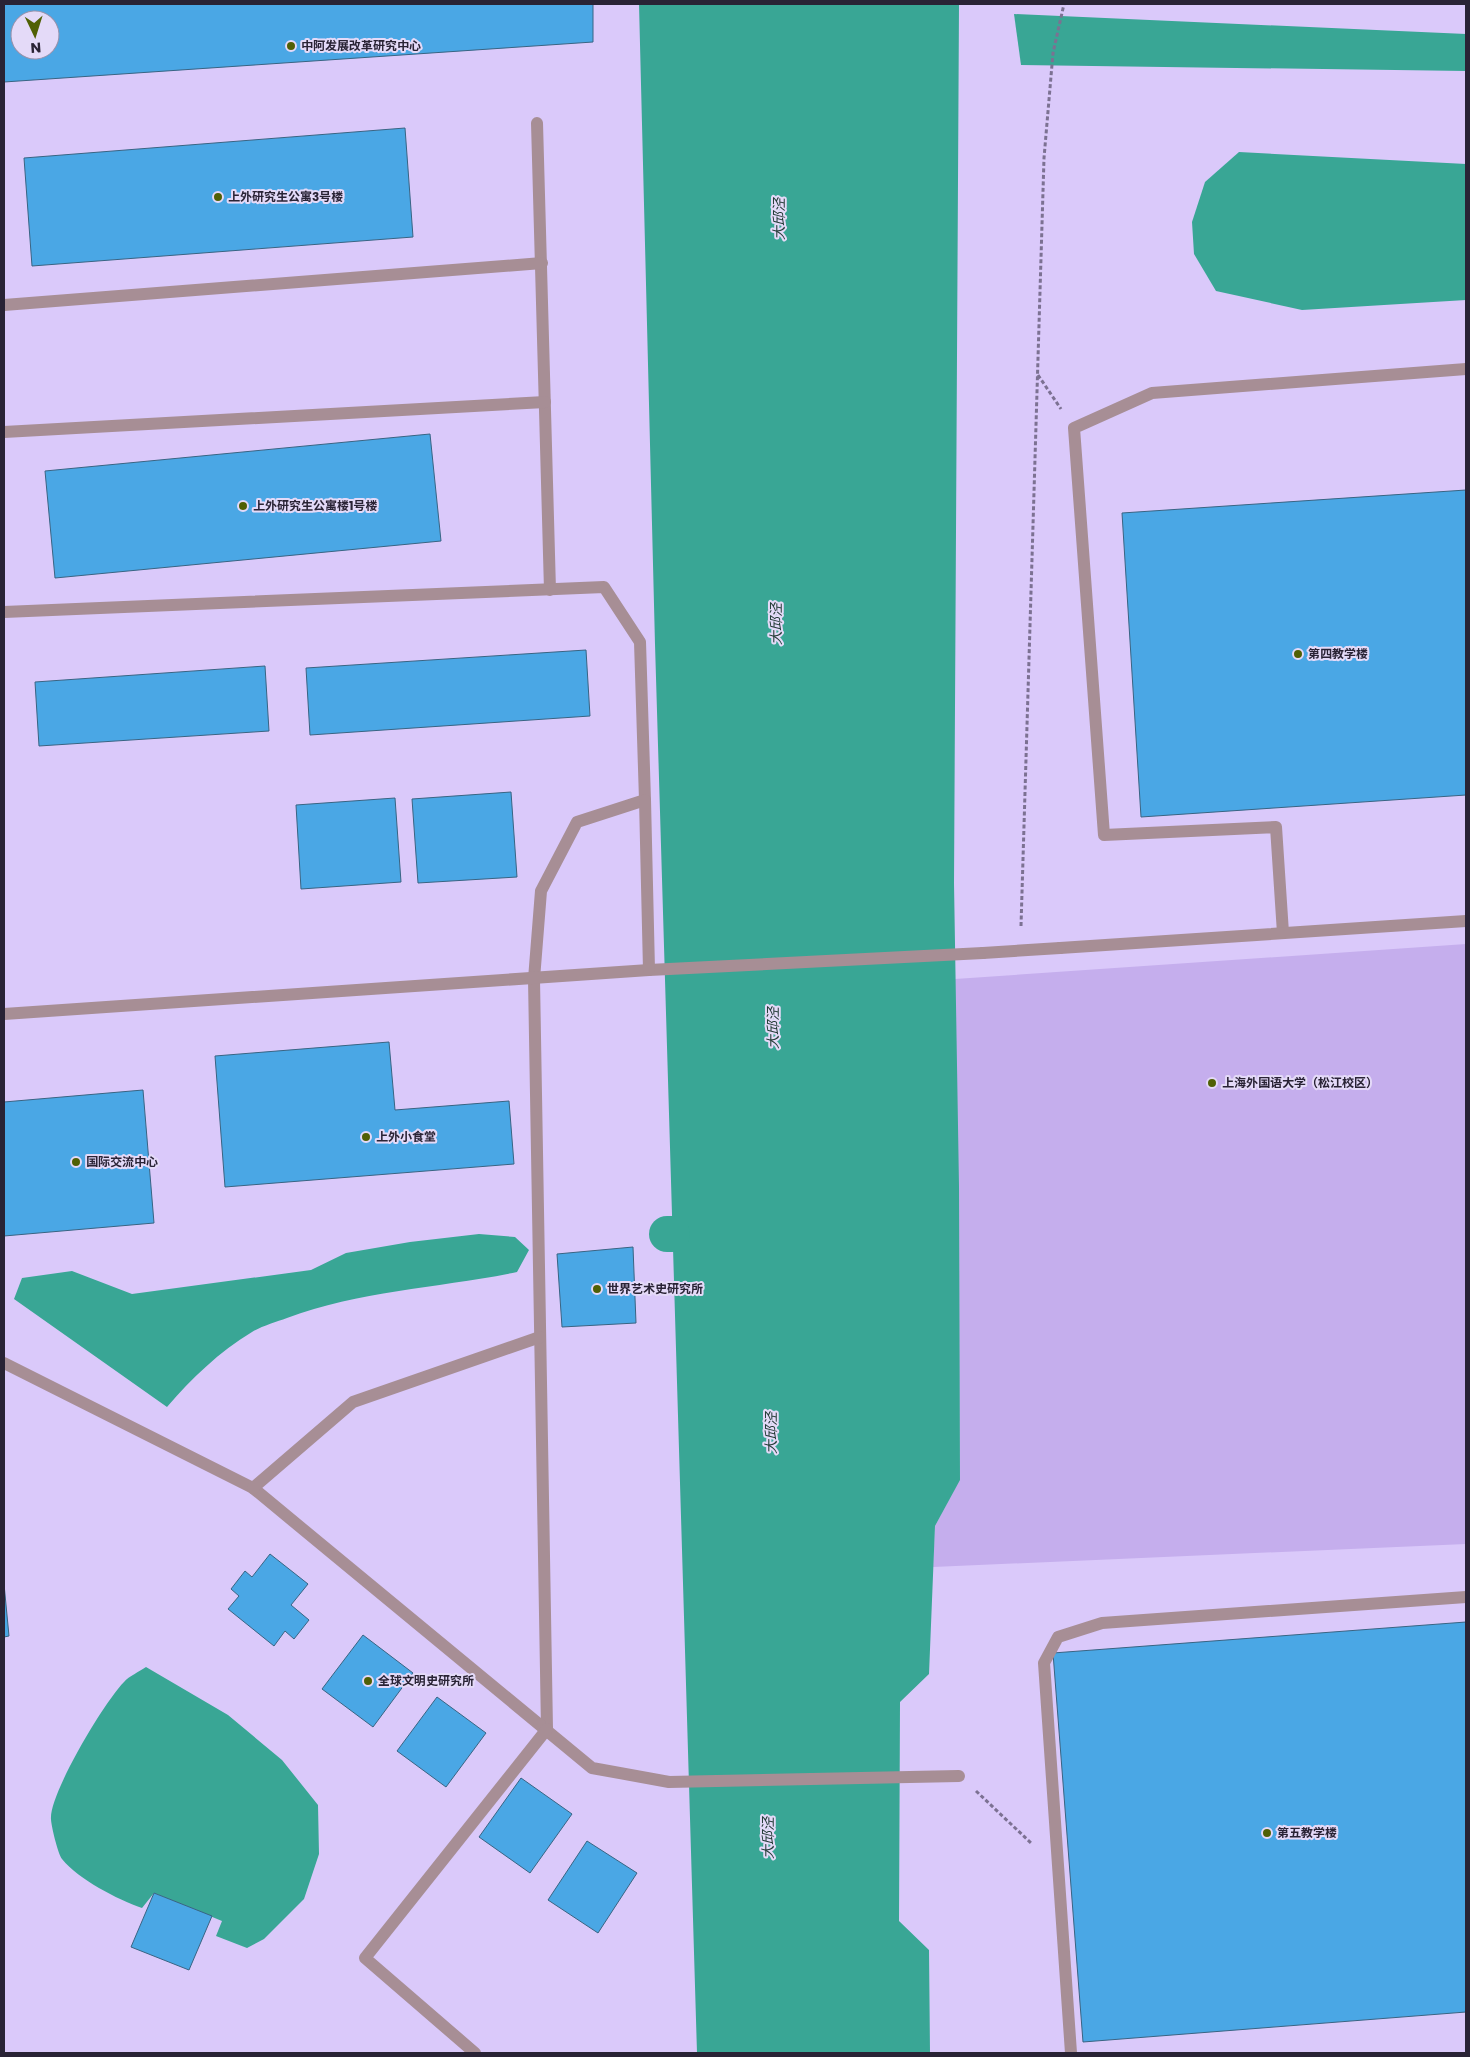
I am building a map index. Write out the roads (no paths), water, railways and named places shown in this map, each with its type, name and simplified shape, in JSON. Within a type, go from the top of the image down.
[{"type":"street","points":[[537,123],[550,590]]},
{"type":"street","points":[[4,305],[542,263]]},
{"type":"street","points":[[1283,933],[1276,827],[1104,835],[1074,428],[1152,393],[1466,369]]},
{"type":"street","points":[[4,432],[545,402]]},
{"type":"street","points":[[4,612],[604,588],[640,642],[649,970]]},
{"type":"street","points":[[475,2053],[365,1958],[547,1729],[534,979],[541,891],[577,822],[645,800]]},
{"type":"street","points":[[4,1014],[649,970],[1020,951],[1466,921]]},
{"type":"street","points":[[253,1488],[353,1402],[540,1338]]},
{"type":"street","points":[[4,1363],[253,1488],[592,1768],[669,1782],[959,1776]]},
{"type":"street","points":[[1071,2053],[1044,1663],[1058,1637],[1102,1623],[1466,1597]]},
{"type":"water","name":"大邱泾","points":[[639,4],[959,4],[954,883],[959,1186],[960,1480],[935,1526],[929,1674],[900,1702],[899,1921],[929,1950],[930,2053],[697,2053],[655,644]]},
{"type":"water","points":[[1014,14],[1466,34],[1466,71],[1021,65]]},
{"type":"water","points":[[1239,152],[1466,164],[1466,300],[1302,310],[1216,291],[1194,254],[1192,222],[1205,182]]},
{"type":"water","points":[[479,1234],[515,1237],[529,1250],[517,1272],[343,1301],[265,1326],[252,1332],[217,1357],[167,1407],[14,1299],[22,1278],[72,1271],[132,1294],[311,1270],[346,1253],[410,1242]]},
{"type":"water","points":[[146,1667],[228,1715],[282,1760],[318,1805],[319,1854],[304,1899],[264,1939],[247,1948],[216,1936],[222,1921],[154,1893],[142,1908],[121,1900],[88,1881],[69,1867],[62,1859],[59,1851],[51,1819],[53,1807],[68,1770],[92,1727],[115,1692],[126,1680]]},
{"type":"waterway","points":[[667,1234],[672,1234]]},
{"type":"place","name":"中阿发展改革研究中心","points":[[291,46]]},
{"type":"place","name":"上外研究生公寓3号楼","points":[[218,197]]},
{"type":"place","name":"上外研究生公寓楼1号楼","points":[[243,506]]},
{"type":"place","name":"第四教学楼","points":[[1298,654]]},
{"type":"place","name":"上海外国语大学（松江校区）","points":[[1212,1083]]},
{"type":"place","name":"上外小食堂","points":[[366,1137]]},
{"type":"place","name":"国际交流中心","points":[[76,1162]]},
{"type":"place","name":"世界艺术史研究所","points":[[597,1289]]},
{"type":"place","name":"全球文明史研究所","points":[[368,1681]]},
{"type":"place","name":"第五教学楼","points":[[1267,1833]]}]
